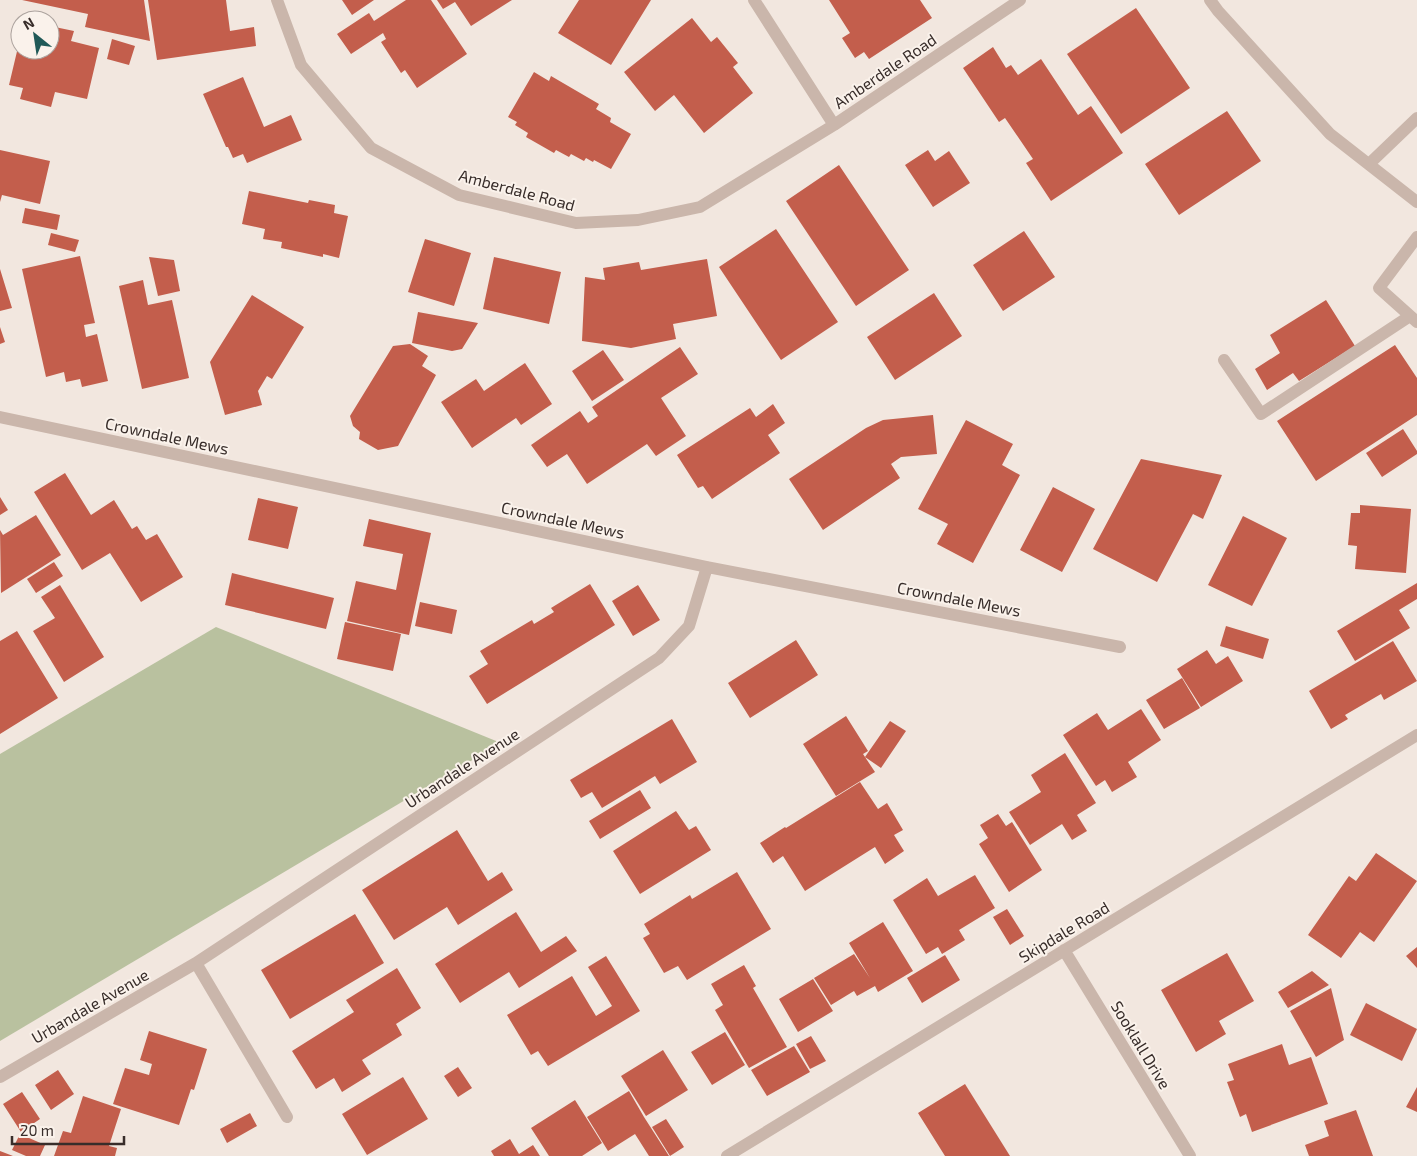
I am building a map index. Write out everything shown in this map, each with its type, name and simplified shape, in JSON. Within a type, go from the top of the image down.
[{"type":"street","name":"Amberdale Road","points":[[277,0],[301,65],[371,148],[459,195],[576,222],[638,220],[700,207],[834,125],[1020,0]]},
{"type":"street","points":[[754,0],[834,125]]},
{"type":"street","points":[[1210,0],[1330,134],[1417,202]]},
{"type":"street","points":[[1369,164],[1417,118]]},
{"type":"street","points":[[1412,317],[1379,288],[1417,237]]},
{"type":"street","points":[[1224,360],[1262,414],[1410,316],[1412,317]]},
{"type":"street","name":"Crowndale Mews","points":[[0,417],[707,568],[1120,647]]},
{"type":"street","name":"Urbandale Avenue","points":[[0,1077],[196,963],[660,658],[689,626],[707,568]]},
{"type":"street","name":"Skipdale Road","points":[[728,1156],[1417,735]]},
{"type":"street","name":"Sooklall Drive","points":[[1064,950],[1190,1156]]},
{"type":"street","points":[[196,963],[287,1117]]},
{"type":"green space","points":[[216,627],[501,743],[0,1041],[0,754]]},
{"type":"building","points":[[22,0],[144,0],[150,41],[85,27],[88,14]]},
{"type":"building","points":[[148,0],[226,0],[230,31],[254,27],[256,46],[157,60]]},
{"type":"building","points":[[342,0],[374,0],[352,15]]},
{"type":"building","points":[[406,0],[431,0],[467,54],[417,88],[405,70],[401,73],[381,42],[386,39],[383,33],[351,54],[337,34],[369,13],[374,21]]},
{"type":"building","points":[[437,0],[512,0],[471,26],[455,2],[443,9]]},
{"type":"building","points":[[579,0],[651,0],[611,65],[558,33]]},
{"type":"building","points":[[829,0],[920,0],[932,18],[869,59],[864,52],[855,58],[842,38],[850,33]]},
{"type":"building","points":[[1136,8],[1190,88],[1121,134],[1067,54]]},
{"type":"building","points":[[692,18],[711,42],[717,37],[738,63],[733,67],[753,93],[704,133],[674,95],[655,111],[624,72]]},
{"type":"building","points":[[60,28],[74,31],[71,41],[99,48],[87,99],[55,92],[51,107],[20,99],[23,88],[9,85],[15,60],[60,60]]},
{"type":"building","points":[[112,39],[135,46],[129,65],[107,59]]},
{"type":"building","points":[[993,47],[1006,68],[1011,65],[1018,75],[1041,59],[1078,115],[1091,106],[1123,153],[1051,201],[1026,163],[1033,159],[1005,118],[999,122],[963,68]]},
{"type":"building","points":[[534,72],[549,81],[551,76],[599,104],[596,109],[611,118],[610,122],[631,134],[611,169],[594,160],[593,162],[586,158],[584,161],[571,154],[569,157],[556,150],[554,153],[526,137],[528,133],[515,125],[517,122],[508,117]]},
{"type":"building","points":[[243,77],[264,127],[291,115],[302,140],[247,163],[243,154],[233,158],[228,147],[226,147],[203,94]]},
{"type":"building","points":[[1227,111],[1261,161],[1179,215],[1145,164]]},
{"type":"building","points":[[0,150],[50,161],[40,204],[2,195],[0,202]]},
{"type":"building","points":[[928,150],[935,161],[949,151],[970,183],[933,207],[905,165]]},
{"type":"building","points":[[839,165],[909,270],[856,306],[786,201]]},
{"type":"building","points":[[249,191],[308,203],[309,200],[335,205],[334,213],[348,216],[339,258],[323,254],[323,257],[281,248],[282,242],[263,239],[265,229],[242,224]]},
{"type":"building","points":[[25,208],[60,215],[57,230],[22,223]]},
{"type":"building","points":[[776,229],[838,322],[781,360],[719,267]]},
{"type":"building","points":[[1024,231],[1055,277],[1003,311],[973,265]]},
{"type":"building","points":[[51,233],[79,240],[75,252],[48,245]]},
{"type":"building","points":[[425,239],[471,253],[454,306],[408,292]]},
{"type":"building","points":[[80,256],[95,323],[84,325],[86,337],[97,334],[108,381],[82,387],[80,379],[66,382],[64,372],[46,377],[22,269]]},
{"type":"building","points":[[149,257],[174,260],[180,291],[158,296]]},
{"type":"building","points":[[494,257],[561,272],[549,324],[483,309]]},
{"type":"building","points":[[707,259],[717,316],[673,324],[676,339],[631,348],[582,341],[585,277],[605,280],[603,268],[639,262],[641,270]]},
{"type":"building","points":[[0,269],[12,308],[0,311]]},
{"type":"building","points":[[143,280],[148,305],[172,300],[189,378],[142,389],[119,286]]},
{"type":"building","points":[[934,293],[962,336],[895,380],[867,337]]},
{"type":"building","points":[[252,295],[304,327],[272,379],[267,376],[258,391],[262,405],[225,415],[210,362]]},
{"type":"building","points":[[1326,300],[1355,346],[1299,381],[1293,373],[1267,390],[1255,369],[1280,353],[1270,335]]},
{"type":"building","points":[[418,312],[478,323],[462,349],[452,351],[412,343]]},
{"type":"building","points":[[0,327],[5,342],[0,344]]},
{"type":"building","points":[[410,344],[428,356],[422,366],[436,375],[398,446],[378,450],[359,439],[360,432],[353,426],[350,416],[393,346]]},
{"type":"building","points":[[1395,345],[1417,378],[1417,415],[1316,481],[1277,421]]},
{"type":"building","points":[[680,347],[698,374],[661,398],[686,436],[656,456],[647,444],[587,484],[567,454],[547,467],[531,445],[580,411],[588,423],[598,416],[592,407]]},
{"type":"building","points":[[603,350],[624,380],[592,401],[572,371]]},
{"type":"building","points":[[525,363],[552,404],[521,425],[516,418],[472,448],[441,402],[476,379],[484,391]]},
{"type":"building","points":[[773,404],[785,423],[768,435],[780,453],[712,499],[703,486],[698,488],[677,455],[750,408],[756,417]]},
{"type":"building","points":[[933,415],[937,454],[901,457],[891,464],[900,478],[823,530],[789,479],[866,428],[883,420]]},
{"type":"building","points":[[966,420],[1013,444],[1002,465],[1020,475],[973,563],[937,544],[948,524],[918,509]]},
{"type":"building","points":[[1403,429],[1417,454],[1382,477],[1366,453]]},
{"type":"building","points":[[1141,459],[1222,475],[1203,519],[1193,514],[1157,582],[1093,549]]},
{"type":"building","points":[[65,473],[91,515],[114,500],[132,529],[137,526],[146,540],[157,534],[183,577],[141,602],[110,553],[82,570],[34,492]]},
{"type":"building","points":[[1053,487],[1095,509],[1062,572],[1020,550]]},
{"type":"building","points":[[0,497],[8,510],[0,515]]},
{"type":"building","points":[[258,498],[298,507],[288,549],[248,540]]},
{"type":"building","points":[[1360,505],[1411,509],[1406,573],[1355,569],[1357,546],[1348,545],[1351,513],[1360,513]]},
{"type":"building","points":[[36,515],[61,555],[1,593],[0,530],[3,535]]},
{"type":"building","points":[[1243,516],[1287,538],[1252,606],[1208,585]]},
{"type":"building","points":[[369,519],[431,533],[409,635],[347,621],[356,581],[396,590],[403,554],[363,546]]},
{"type":"building","points":[[54,562],[63,576],[36,593],[27,579]]},
{"type":"building","points":[[232,573],[334,598],[326,629],[225,605]]},
{"type":"building","points":[[1417,583],[1417,599],[1399,610],[1410,628],[1355,661],[1337,631]]},
{"type":"building","points":[[590,584],[615,625],[487,704],[469,676],[488,664],[480,651],[532,620],[534,624],[554,612],[551,608]]},
{"type":"building","points":[[60,585],[104,657],[64,682],[33,631],[55,618],[41,597]]},
{"type":"building","points":[[638,585],[660,620],[633,636],[612,601]]},
{"type":"building","points":[[420,602],[457,610],[452,634],[415,626]]},
{"type":"building","points":[[345,622],[401,634],[393,671],[337,659]]},
{"type":"building","points":[[1226,626],[1269,639],[1263,659],[1220,646]]},
{"type":"building","points":[[17,631],[58,698],[0,734],[0,641]]},
{"type":"building","points":[[796,640],[818,675],[750,718],[728,683]]},
{"type":"building","points":[[1393,641],[1417,681],[1384,700],[1381,694],[1345,715],[1348,719],[1331,729],[1309,691]]},
{"type":"building","points":[[1207,650],[1216,664],[1228,656],[1243,681],[1201,707],[1177,669]]},
{"type":"building","points":[[1182,678],[1200,708],[1164,729],[1146,700]]},
{"type":"building","points":[[1141,709],[1161,740],[1128,762],[1137,777],[1112,792],[1105,780],[1096,786],[1063,735],[1097,713],[1108,730]]},
{"type":"building","points":[[846,716],[868,751],[863,754],[875,772],[836,796],[803,744]]},
{"type":"building","points":[[672,719],[697,762],[660,784],[655,776],[602,808],[592,792],[581,798],[570,780]]},
{"type":"building","points":[[890,721],[906,731],[881,768],[865,757]]},
{"type":"building","points":[[1065,753],[1096,803],[1077,815],[1087,831],[1072,840],[1062,824],[1030,845],[1009,812],[1041,792],[1031,775]]},
{"type":"building","points":[[860,782],[878,809],[887,803],[903,830],[894,835],[904,851],[885,864],[875,847],[805,891],[783,856],[773,863],[760,843]]},
{"type":"building","points":[[640,790],[651,808],[600,839],[589,821]]},
{"type":"building","points":[[676,811],[689,830],[696,826],[711,850],[640,894],[613,851]]},
{"type":"building","points":[[998,814],[1006,826],[1012,822],[1042,870],[1009,892],[979,844],[988,838],[980,825]]},
{"type":"building","points":[[457,830],[488,881],[502,872],[513,890],[458,925],[447,907],[394,940],[362,890]]},
{"type":"building","points":[[1376,853],[1417,881],[1374,942],[1360,932],[1341,958],[1308,935],[1349,876],[1356,881]]},
{"type":"building","points":[[737,872],[771,929],[687,980],[678,966],[664,973],[643,938],[650,934],[644,924],[690,895],[692,899]]},
{"type":"building","points":[[975,875],[995,908],[959,930],[965,940],[942,954],[938,947],[926,954],[893,900],[927,878],[938,896]]},
{"type":"building","points":[[1007,909],[1024,936],[1010,945],[993,917]]},
{"type":"building","points":[[516,912],[541,952],[566,936],[577,951],[519,988],[509,972],[460,1003],[435,964]]},
{"type":"building","points":[[355,914],[384,963],[290,1019],[261,970]]},
{"type":"building","points":[[883,922],[913,971],[878,992],[875,986],[857,996],[854,991],[831,1005],[814,978],[854,954],[870,978],[849,943]]},
{"type":"building","points":[[1417,947],[1417,968],[1406,956]]},
{"type":"building","points":[[1227,953],[1254,1001],[1219,1021],[1226,1034],[1196,1052],[1161,990]]},
{"type":"building","points":[[945,955],[960,980],[922,1003],[907,978]]},
{"type":"building","points":[[606,956],[640,1011],[548,1066],[538,1051],[531,1055],[507,1015],[572,976],[596,1016],[612,1006],[588,967]]},
{"type":"building","points":[[744,965],[756,986],[753,988],[787,1047],[749,1068],[715,1010],[723,1005],[711,984]]},
{"type":"building","points":[[397,968],[421,1008],[396,1024],[402,1035],[362,1060],[371,1074],[342,1092],[334,1078],[316,1089],[292,1051],[354,1012],[346,1000]]},
{"type":"building","points":[[1312,971],[1329,985],[1288,1008],[1278,992]]},
{"type":"building","points":[[813,979],[833,1011],[798,1032],[779,999]]},
{"type":"building","points":[[1331,988],[1344,1040],[1316,1057],[1290,1011]]},
{"type":"building","points":[[1366,1003],[1417,1029],[1402,1061],[1350,1035]]},
{"type":"building","points":[[149,1031],[207,1049],[194,1090],[191,1089],[179,1125],[113,1104],[125,1068],[149,1075],[152,1064],[140,1060]]},
{"type":"building","points":[[725,1032],[745,1065],[712,1085],[691,1052]]},
{"type":"building","points":[[811,1036],[826,1061],[810,1069],[796,1044]]},
{"type":"building","points":[[1282,1044],[1289,1065],[1311,1057],[1328,1104],[1252,1132],[1246,1114],[1240,1117],[1227,1082],[1234,1080],[1228,1064]]},
{"type":"building","points":[[794,1046],[810,1072],[767,1096],[751,1070]]},
{"type":"building","points":[[663,1050],[688,1090],[646,1116],[621,1076]]},
{"type":"building","points":[[458,1067],[472,1088],[458,1097],[444,1076]]},
{"type":"building","points":[[58,1070],[74,1094],[51,1110],[35,1085]]},
{"type":"building","points":[[403,1077],[428,1119],[367,1155],[342,1114]]},
{"type":"building","points":[[965,1084],[1010,1156],[945,1156],[918,1113]]},
{"type":"building","points":[[1417,1087],[1417,1112],[1406,1107]]},
{"type":"building","points":[[629,1091],[669,1156],[649,1156],[635,1134],[608,1151],[587,1117]]},
{"type":"building","points":[[22,1092],[40,1119],[21,1132],[3,1104]]},
{"type":"building","points":[[83,1096],[121,1109],[109,1146],[117,1148],[115,1156],[54,1156],[63,1131],[71,1133]]},
{"type":"building","points":[[575,1100],[602,1143],[582,1156],[549,1156],[531,1128]]},
{"type":"building","points":[[1356,1110],[1373,1156],[1309,1156],[1305,1145],[1329,1136],[1324,1121]]},
{"type":"building","points":[[250,1113],[257,1126],[227,1143],[220,1129]]},
{"type":"building","points":[[666,1119],[684,1147],[670,1156],[652,1127]]},
{"type":"building","points":[[20,1134],[45,1145],[40,1156],[26,1156],[12,1150]]},
{"type":"building","points":[[510,1139],[519,1154],[533,1145],[540,1156],[494,1156],[491,1151]]},
{"type":"building","points":[[0,1151],[13,1156],[0,1156]]}]
